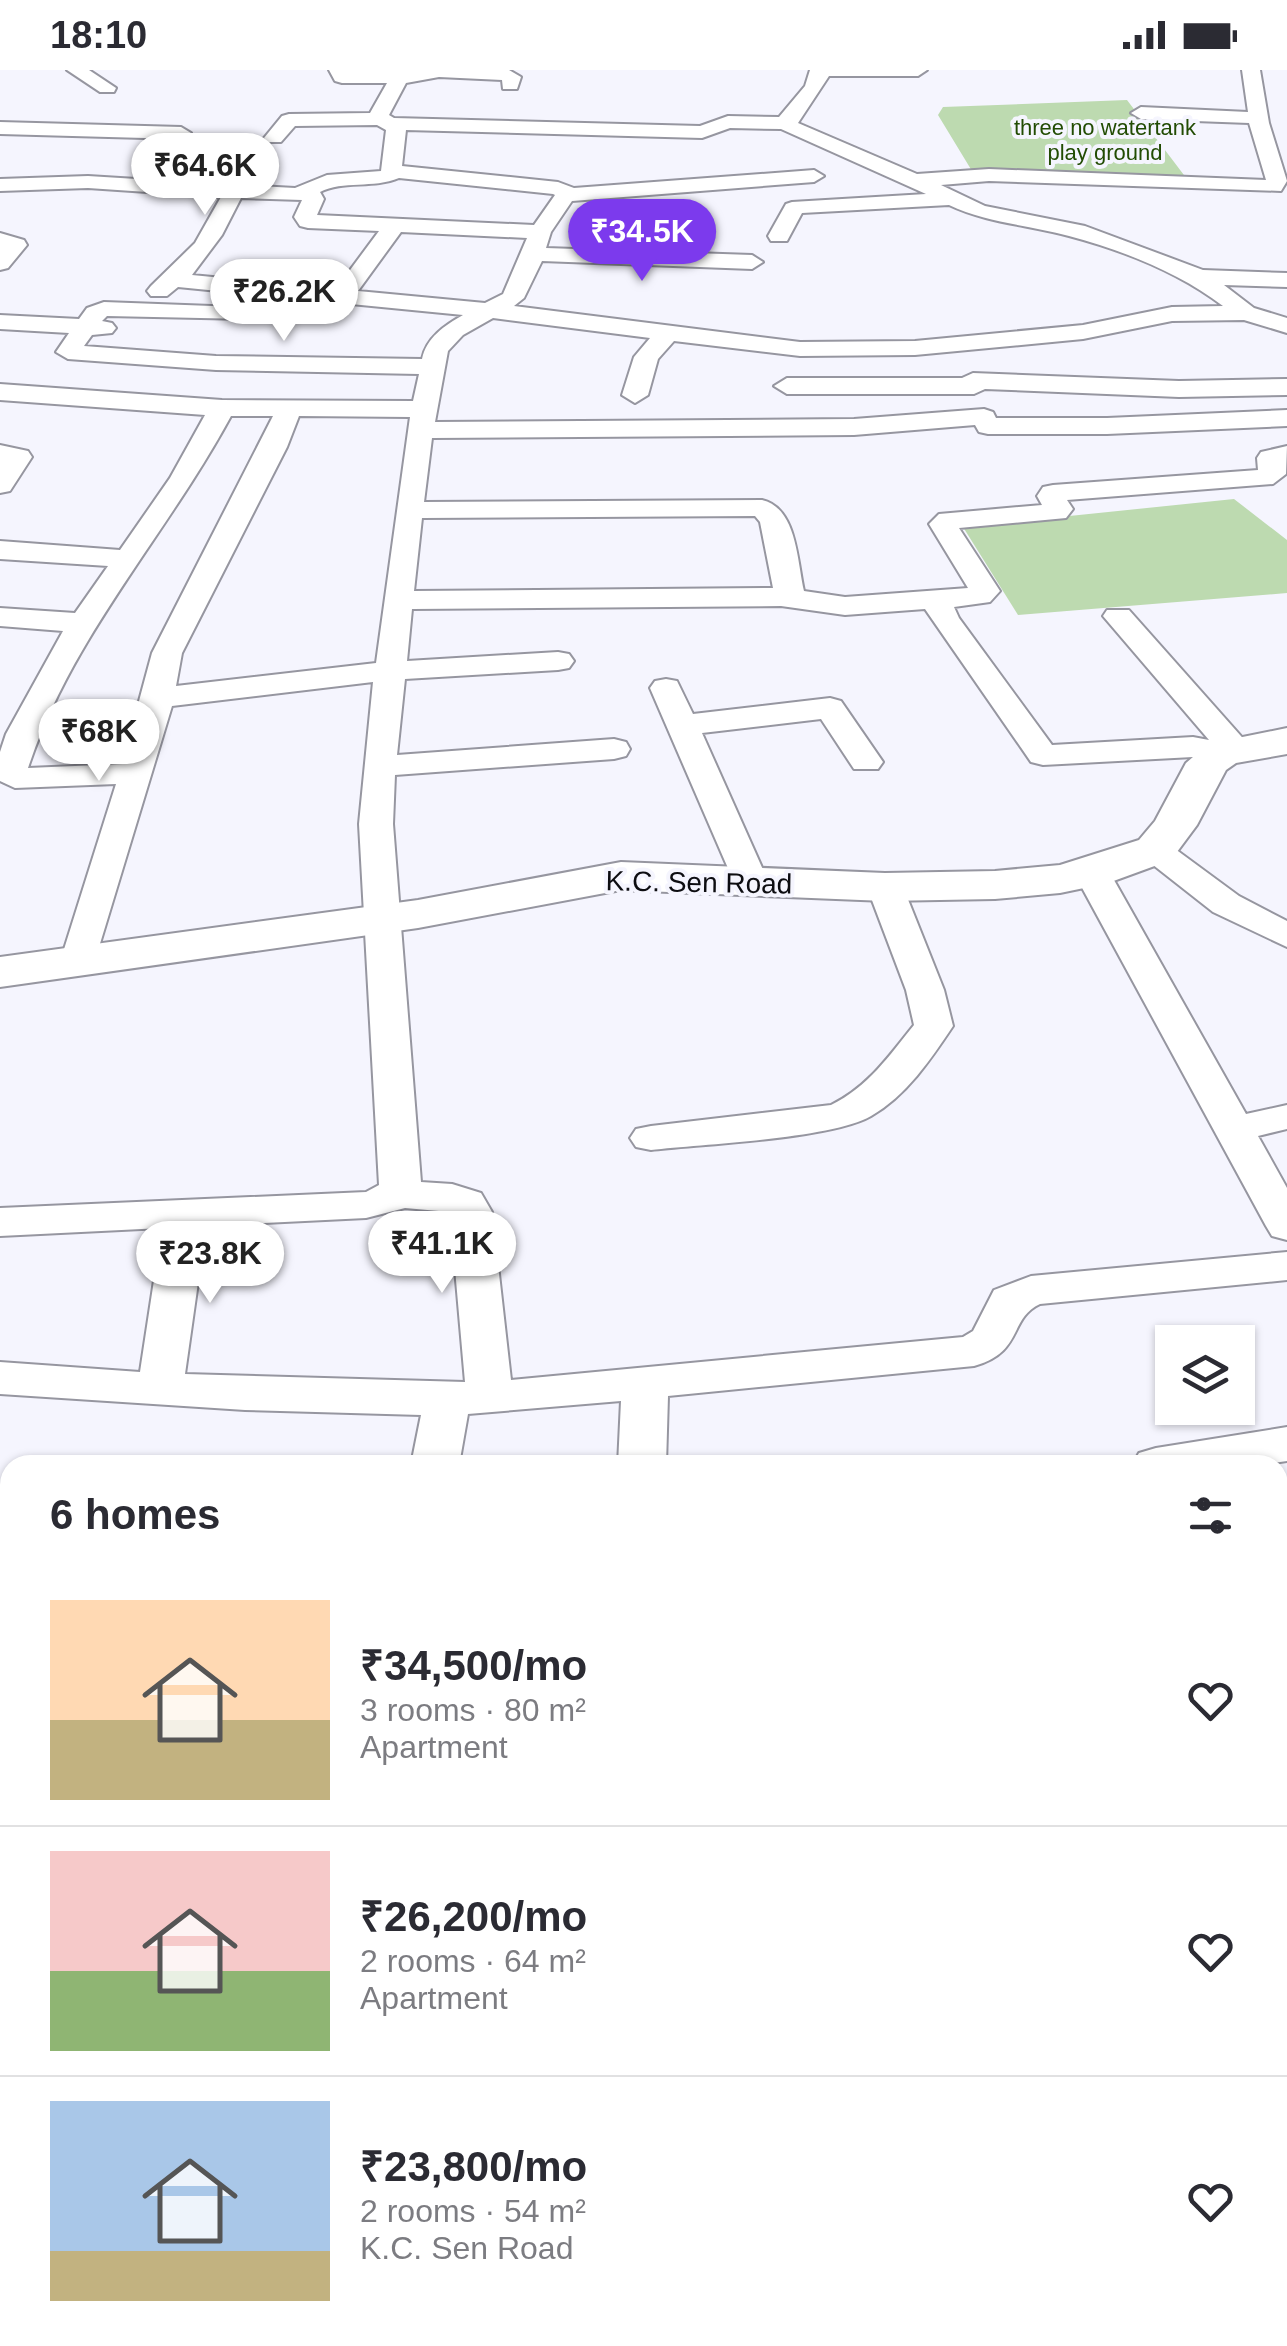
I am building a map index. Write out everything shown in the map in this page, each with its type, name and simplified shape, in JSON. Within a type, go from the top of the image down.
[{"type":"street","points":[[76,70],[107,88]]},
{"type":"street","points":[[338,70],[342,77],[401,78],[444,71],[507,75],[513,78],[510,84]]},
{"type":"street","points":[[787,122],[814,88],[820,70],[918,70]]},
{"type":"street","points":[[391,122],[378,113],[401,78]]},
{"type":"street","points":[[916,180],[989,174],[1274,188],[1280,170],[1276,142],[1258,118],[1258,82]]},
{"type":"street","points":[[391,122],[437,104]]},
{"type":"street","points":[[1141,114],[1258,118]]},
{"type":"street","points":[[274,138],[290,120],[702,132],[728,122],[787,122],[1002,218],[1076,231],[1200,277],[1246,313]]},
{"type":"street","points":[[391,122],[392,173]]},
{"type":"street","points":[[0,128],[181,132]]},
{"type":"street","points":[[0,200],[186,203],[224,142]]},
{"type":"street","points":[[0,165],[44,174],[318,188]]},
{"type":"street","points":[[200,182],[232,193],[374,182],[392,173],[565,186],[814,176]]},
{"type":"street","points":[[0,184],[44,174]]},
{"type":"street","points":[[396,1194],[402,1181],[390,1065],[376,824],[398,600],[424,419],[440,343],[512,298],[565,186]]},
{"type":"street","points":[[1180,186],[1179,198],[1184,202],[1234,208]]},
{"type":"street","points":[[318,188],[306,221],[395,225],[536,243],[752,262]]},
{"type":"street","points":[[134,309],[174,280],[220,225],[232,193]]},
{"type":"street","points":[[779,236],[800,206],[954,199]]},
{"type":"street","points":[[342,316],[395,225]]},
{"type":"street","points":[[0,240],[16,244],[0,263]]},
{"type":"street","points":[[1200,277],[1287,280]]},
{"type":"street","points":[[174,280],[342,316],[463,326]]},
{"type":"street","points":[[69,354],[100,311],[270,316]]},
{"type":"street","points":[[342,316],[494,311],[800,349],[915,348],[1093,331],[1172,314],[1246,313],[1287,326]]},
{"type":"street","points":[[0,322],[230,336]]},
{"type":"street","points":[[635,394],[646,357],[666,334]]},
{"type":"street","points":[[970,342],[974,383],[990,431]]},
{"type":"street","points":[[35,351],[216,363],[434,367]]},
{"type":"street","points":[[787,386],[974,383],[1287,388]]},
{"type":"street","points":[[0,392],[424,419],[990,431],[1287,418]]},
{"type":"street","points":[[38,421],[58,397]]},
{"type":"street","points":[[136,773],[11,776],[12,762],[28,724],[84,624],[180,485],[222,408]]},
{"type":"street","points":[[79,962],[136,773],[167,653],[290,409]]},
{"type":"street","points":[[0,453],[19,457],[0,484]]},
{"type":"street","points":[[398,600],[790,597],[845,606],[980,596],[985,590],[943,524],[949,520],[1056,512],[1059,509],[1053,493],[1263,478],[1272,474],[1270,458],[1287,454]]},
{"type":"street","points":[[411,510],[762,508],[774,519],[790,597]]},
{"type":"street","points":[[0,550],[128,559]]},
{"type":"street","points":[[937,600],[944,619],[1043,755],[1193,746],[1230,752],[1287,741]]},
{"type":"street","points":[[1118,616],[1230,752]]},
{"type":"street","points":[[0,618],[84,624]]},
{"type":"street","points":[[157,698],[390,672],[558,661]]},
{"type":"street","points":[[809,678],[866,762]]},
{"type":"street","points":[[666,688],[750,882]]},
{"type":"street","points":[[684,725],[830,708]]},
{"type":"street","points":[[380,766],[614,750]]},
{"type":"street","points":[[1230,752],[1201,772],[1175,825],[1155,850],[1226,904],[1283,932]]},
{"type":"street","name":"K.C. Sen Road","points":[[0,972],[382,920],[621,876],[885,887],[995,885],[1092,872],[1155,850]]},
{"type":"street","points":[[1092,872],[1287,1226]]},
{"type":"street","points":[[651,1138],[840,1116],[867,1104],[889,1085],[934,1026],[925,990],[885,887]]},
{"type":"street","points":[[1232,1130],[1287,1117]]},
{"type":"street","points":[[0,1222],[366,1204],[396,1194],[452,1197],[466,1202],[471,1212],[469,1399],[440,1455]]},
{"type":"street","points":[[160,1389],[186,1212]]},
{"type":"street","points":[[0,1378],[353,1399],[469,1399],[644,1384],[974,1351],[991,1340],[1010,1300],[1031,1290],[1287,1266]]},
{"type":"street","points":[[642,1455],[644,1384]]},
{"type":"street","points":[[1218,1455],[1287,1444]]},
{"type":"green space","name":"three no watertank play ground","points":[[1127,100],[1190,183],[972,171],[938,115],[943,107]]},
{"type":"green space","points":[[1234,499],[1287,540],[1287,593],[1018,615],[963,527]]}]
